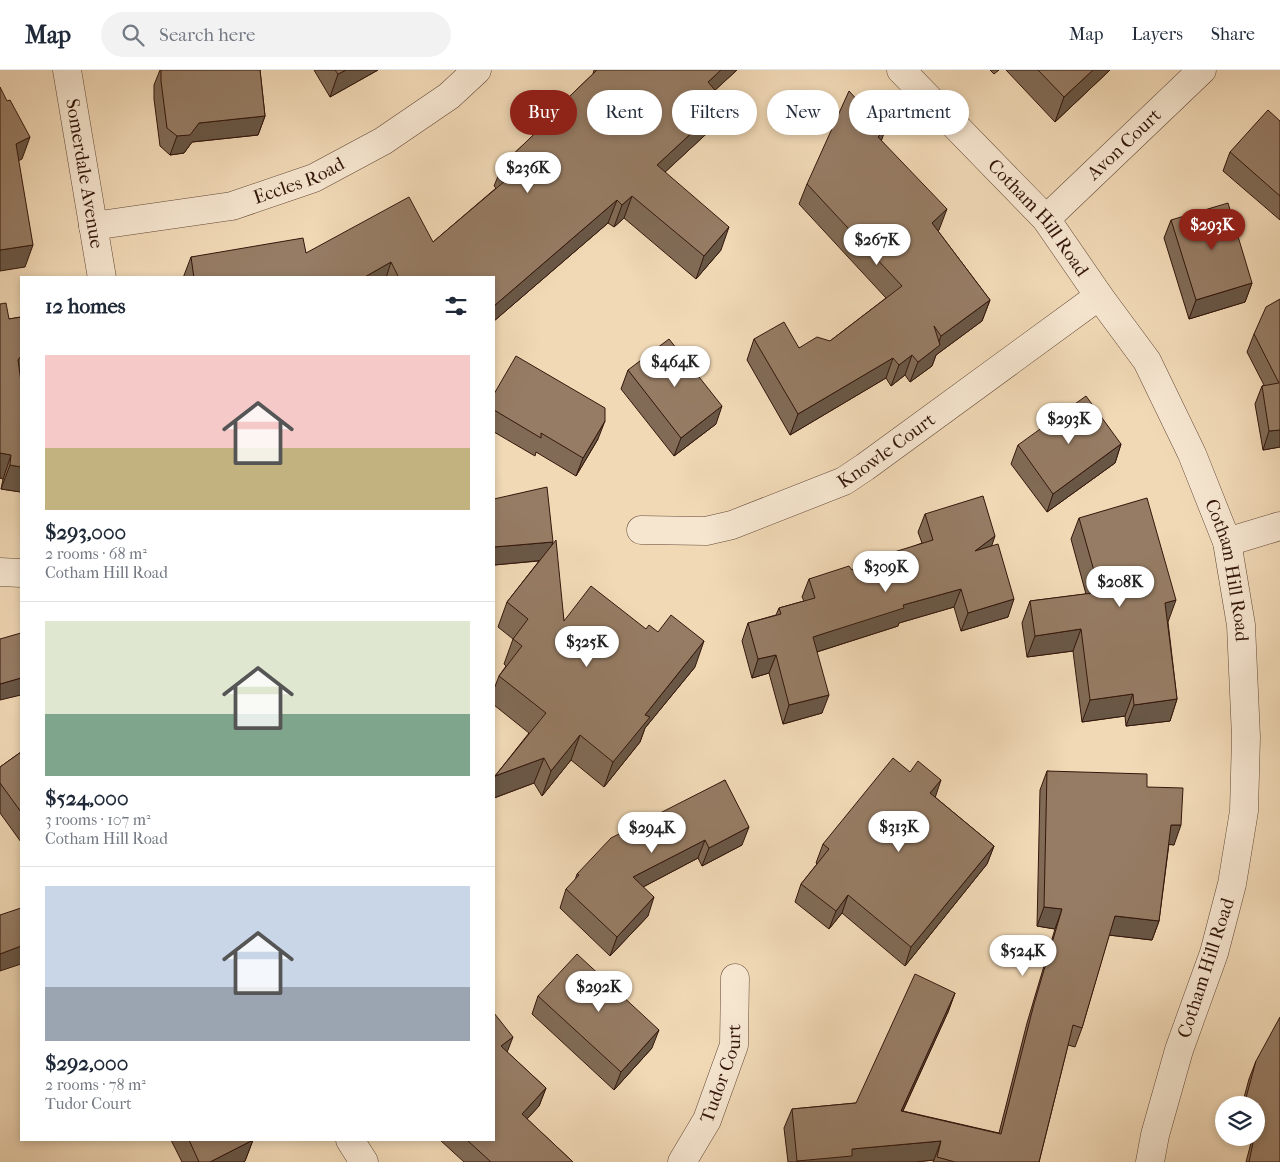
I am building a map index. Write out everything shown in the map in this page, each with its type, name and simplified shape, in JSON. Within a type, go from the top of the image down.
[{"type":"street","name":"Somerdale Avenue","points":[[66,70],[102,276]]},
{"type":"street","name":"Eccles Road","points":[[94,226],[232,206],[314,178],[383,141],[449,96],[477,70]]},
{"type":"street","name":"Cotham Hill Road","points":[[901,70],[1046,219],[1098,296],[1147,361],[1192,454],[1227,542],[1241,625],[1246,737],[1244,811],[1232,884],[1214,953],[1180,1050],[1155,1135],[1150,1162]]},
{"type":"street","name":"Avon Court","points":[[1046,219],[1202,70]]},
{"type":"street","name":"Knowle Court","points":[[641,530],[706,531],[732,524],[844,481],[1098,296]]},
{"type":"street","points":[[1227,542],[1280,526]]},
{"type":"street","points":[[0,572],[20,573]]},
{"type":"street","name":"Tudor Court","points":[[682,1162],[707,1120],[734,1044],[735,978]]},
{"type":"street","points":[[351,1141],[364,1162]]},
{"type":"building","points":[[161,70],[260,70],[265,116],[199,123],[190,135],[177,136],[167,128]]},
{"type":"building","points":[[335,70],[346,70],[338,74]]},
{"type":"building","points":[[597,70],[721,70],[708,82],[715,90],[672,90],[672,135],[689,135],[657,165],[729,227],[704,256],[632,196],[622,205],[617,200],[495,305],[495,276],[398,276],[391,262],[366,276],[194,276],[191,257],[303,238],[306,253],[409,197],[433,242],[512,175],[503,164],[533,135],[577,135],[576,90]]},
{"type":"building","points":[[1038,70],[1093,70],[1064,97]]},
{"type":"building","points":[[0,87],[7,101],[10,100],[30,137],[16,144],[33,245],[0,250]]},
{"type":"building","points":[[849,91],[849,135],[880,135],[878,137],[947,209],[932,223],[990,300],[941,336],[934,326],[940,345],[918,362],[912,355],[899,365],[893,358],[798,414],[754,339],[784,322],[799,348],[817,337],[830,341],[902,286],[807,184],[829,135],[839,135],[839,113]]},
{"type":"building","points":[[1268,110],[1280,121],[1280,196],[1230,152]]},
{"type":"building","points":[[1228,203],[1252,283],[1196,300],[1171,220]]},
{"type":"building","points":[[1280,299],[1280,430],[1269,431],[1262,386],[1279,383],[1254,334],[1266,307]]},
{"type":"building","points":[[6,303],[9,319],[20,317],[20,357],[18,360],[20,375],[20,467],[10,465],[11,455],[0,453],[0,304]]},
{"type":"building","points":[[669,339],[722,406],[681,438],[628,370]]},
{"type":"building","points":[[516,356],[605,408],[605,421],[583,458],[541,433],[541,438],[495,411],[495,392]]},
{"type":"building","points":[[1086,396],[1121,444],[1053,494],[1018,445]]},
{"type":"building","points":[[547,487],[553,542],[495,547],[495,499]]},
{"type":"building","points":[[983,496],[995,536],[975,551],[998,544],[1014,599],[968,613],[961,589],[903,605],[904,608],[813,637],[829,695],[789,705],[776,655],[758,659],[748,623],[781,614],[779,608],[815,598],[809,579],[849,566],[852,570],[865,561],[933,540],[925,514]]},
{"type":"building","points":[[1147,498],[1176,600],[1165,603],[1177,699],[1134,705],[1133,694],[1090,700],[1081,629],[1035,636],[1030,601],[1100,592],[1079,518]]},
{"type":"building","points":[[556,540],[564,621],[591,586],[646,629],[649,625],[658,632],[671,615],[704,641],[645,715],[650,717],[613,762],[580,735],[551,771],[544,758],[495,776],[546,713],[499,676],[522,646],[513,639],[528,619],[507,602]]},
{"type":"building","points":[[20,633],[20,678],[0,684],[0,639]]},
{"type":"building","points":[[20,753],[20,811],[0,783],[0,767]]},
{"type":"building","points":[[893,758],[910,772],[918,761],[941,780],[930,793],[994,846],[911,947],[848,895],[836,911],[801,884],[829,849],[823,844]]},
{"type":"building","points":[[1047,771],[1147,774],[1147,787],[1183,788],[1181,825],[1171,825],[1159,921],[1115,916],[1082,1028],[1073,1025],[1039,1162],[955,1162],[937,1157],[941,1141],[852,1149],[852,1156],[797,1161],[792,1109],[856,1103],[915,974],[955,993],[901,1111],[1001,1134],[1034,1004],[1062,909],[1044,907]]},
{"type":"building","points":[[725,780],[749,827],[709,848],[705,840],[633,877],[654,897],[617,937],[566,889],[579,875],[577,874],[611,838]]},
{"type":"building","points":[[20,908],[20,946],[0,954],[0,915]]},
{"type":"building","points":[[577,954],[659,1030],[621,1072],[538,996]]},
{"type":"building","points":[[495,1014],[513,1037],[501,1046],[546,1088],[522,1114],[573,1162],[491,1162],[468,1141],[495,1141]]},
{"type":"building","points":[[1280,1017],[1280,1162],[1249,1162],[1252,1146],[1265,1146],[1265,1096],[1246,1096],[1256,1061]]},
{"type":"building","points":[[189,1141],[251,1141],[210,1162],[199,1162]]}]
